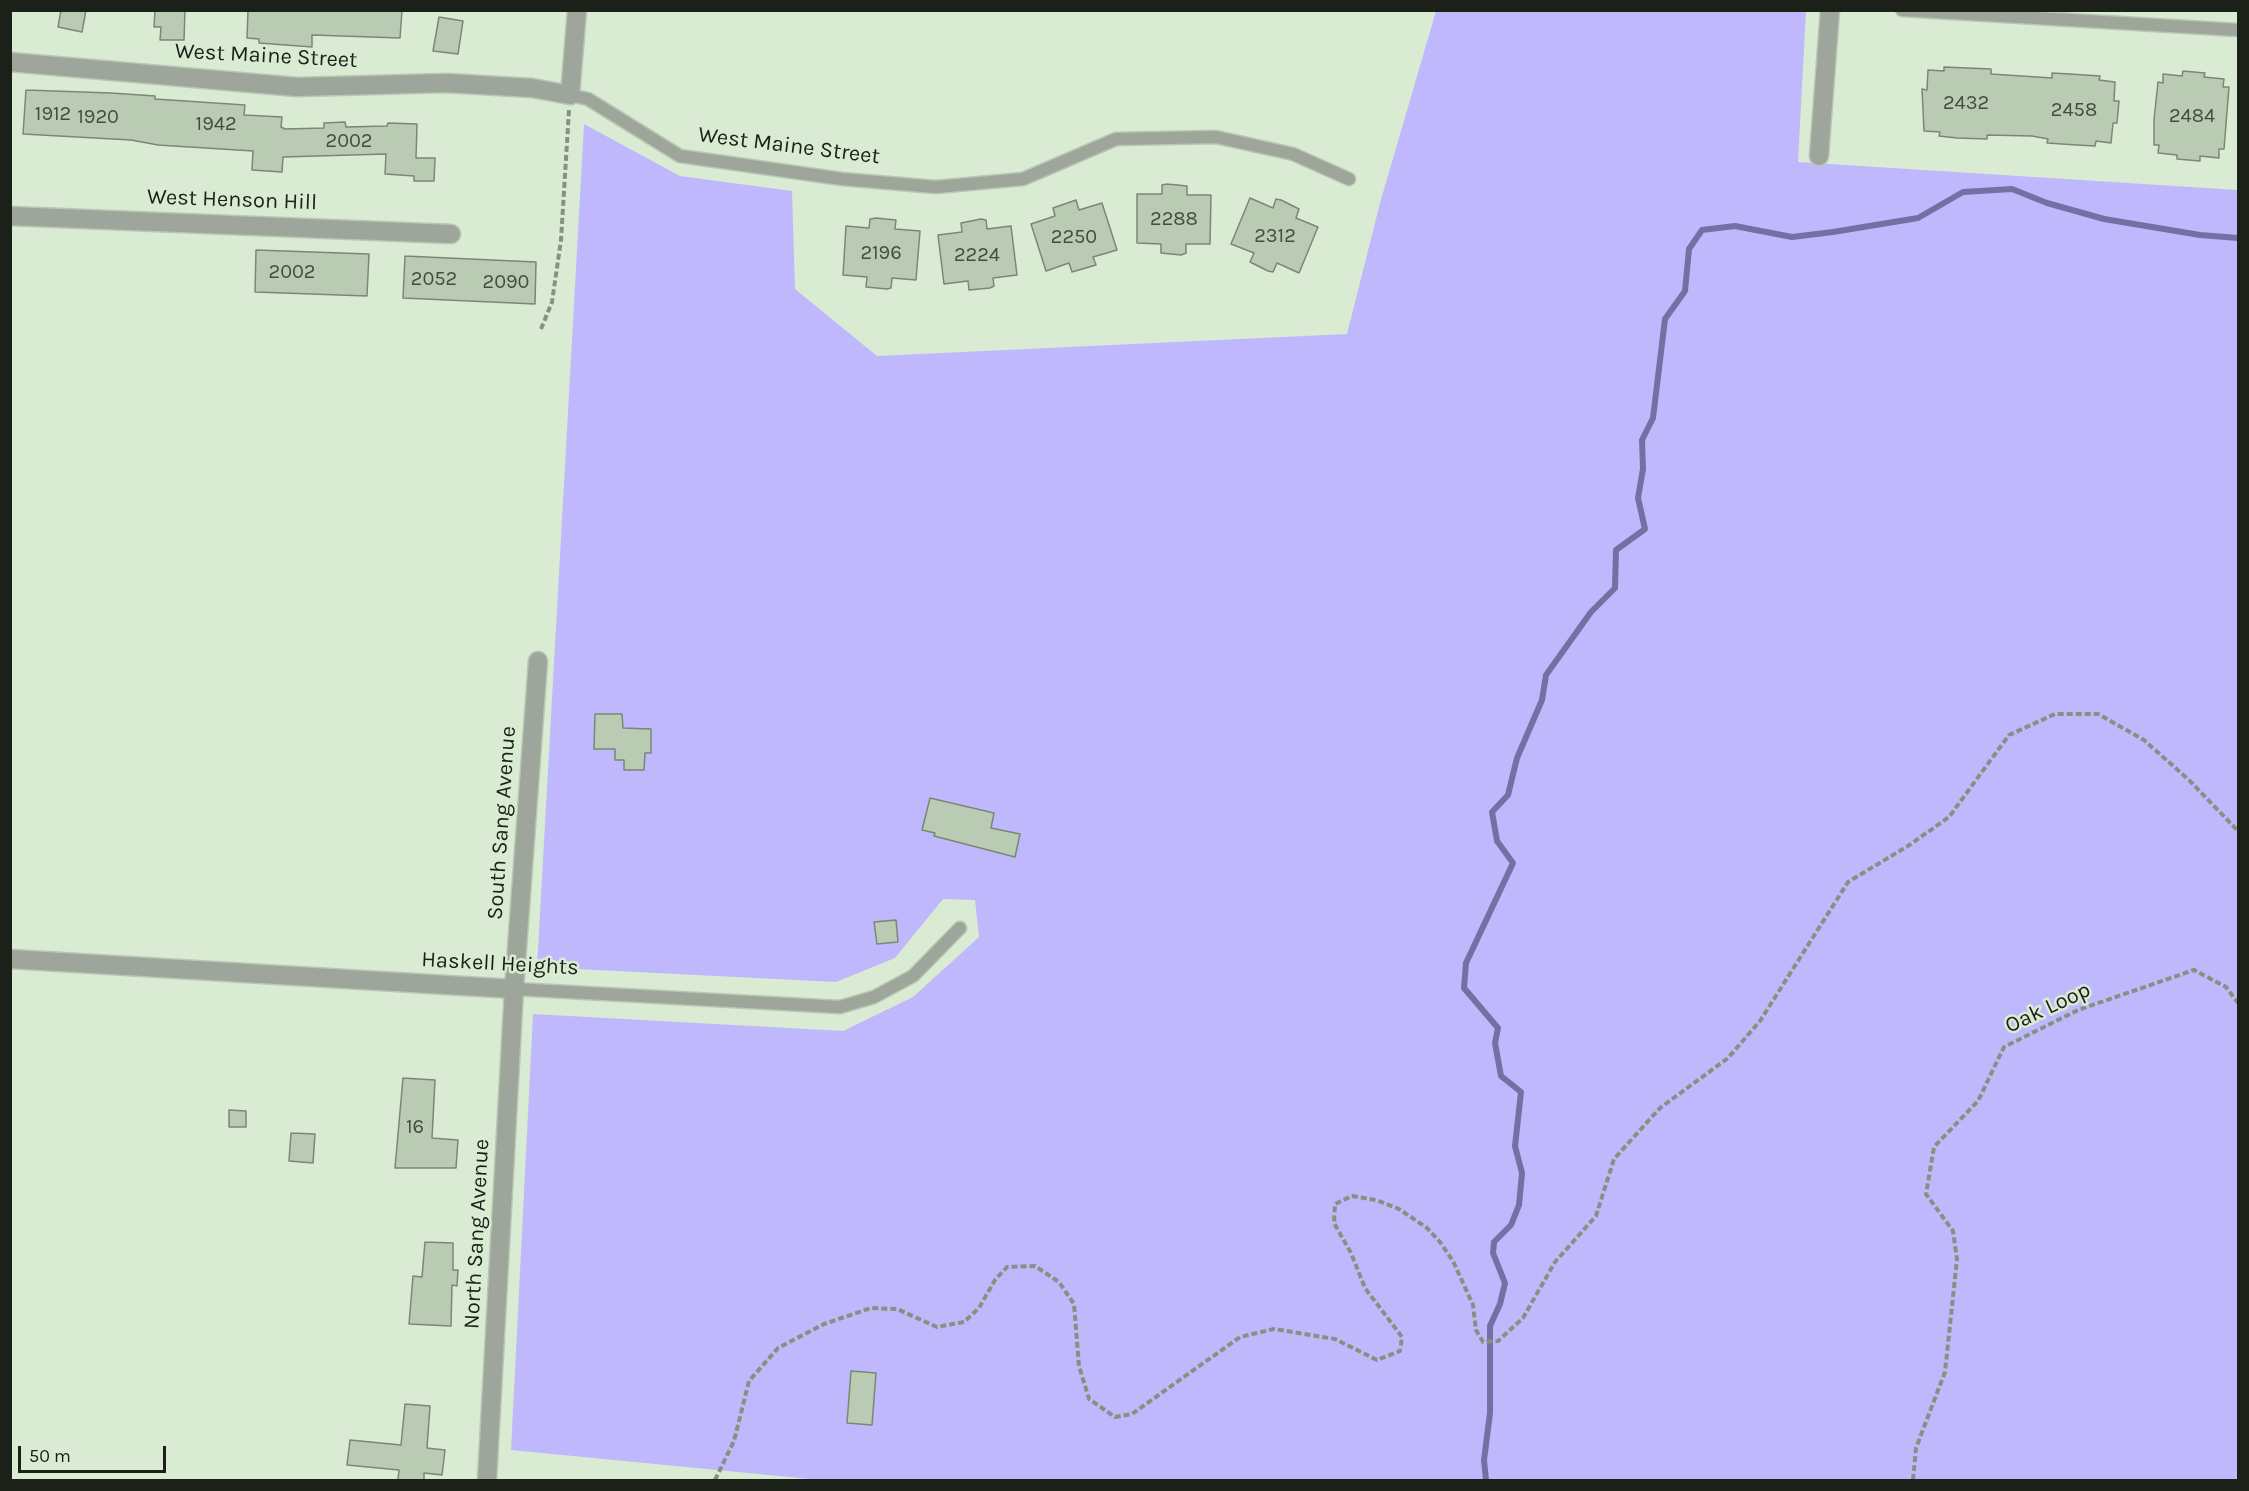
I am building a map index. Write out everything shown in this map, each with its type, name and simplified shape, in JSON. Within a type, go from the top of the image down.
[{"type":"street","points":[[570,95],[577,10]]},
{"type":"street","points":[[1819,156],[1830,10]]},
{"type":"street","name":"West Maine Street","points":[[10,62],[297,87],[447,83],[532,88],[570,95]]},
{"type":"street","name":"West Henson Hill","points":[[10,216],[451,234]]},
{"type":"street","name":"South Sang Avenue","points":[[514,989],[538,661]]},
{"type":"street","name":"Haskell Heights","points":[[10,959],[514,989]]},
{"type":"street","name":"North Sang Avenue","points":[[487,1480],[514,989]]},
{"type":"lane","points":[[1902,10],[2238,30]]},
{"type":"lane","name":"West Maine Street","points":[[570,95],[588,99],[680,156],[842,178],[936,188],[1023,179],[1116,140],[1216,137],[1293,154],[1349,179]]},
{"type":"lane","name":"Haskell Heights","points":[[514,989],[840,1007],[874,997],[913,976],[960,928]]},
{"type":"path","points":[[541,329],[552,302],[561,240],[570,95]]},
{"type":"path","points":[[715,1480],[734,1441],[749,1381],[778,1347],[824,1324],[871,1308],[897,1309],[937,1327],[964,1322],[979,1308],[995,1280],[1007,1267],[1035,1266],[1059,1282],[1074,1304],[1079,1366],[1089,1399],[1115,1418],[1132,1414],[1240,1337],[1274,1329],[1335,1339],[1377,1360],[1400,1351],[1402,1337],[1365,1288],[1351,1253],[1334,1223],[1335,1204],[1352,1196],[1376,1200],[1399,1209],[1427,1228],[1440,1242],[1473,1305],[1476,1330],[1483,1342],[1498,1341],[1523,1318],[1555,1262],[1596,1216],[1614,1159],[1660,1108],[1728,1058],[1760,1022],[1848,882],[1908,846],[1949,817],[2009,735],[2055,714],[2098,714],[2144,740],[2190,781],[2238,831]]},
{"type":"path","name":"Oak Loop","points":[[1913,1480],[1916,1448],[1945,1372],[1957,1259],[1953,1231],[1926,1194],[1934,1147],[1978,1101],[2004,1047],[2078,1010],[2194,970],[2226,987],[2238,1003]]},
{"type":"shaded area","points":[[1436,11],[1806,11],[1798,162],[2238,190],[2238,1480],[820,1480],[511,1450],[533,1014],[843,1031],[913,997],[979,937],[975,900],[943,899],[895,958],[836,982],[537,967],[584,124],[680,176],[792,191],[795,289],[877,356],[1347,334],[1380,203]]},
{"type":"building","points":[[61,10],[86,10],[82,32],[58,27]]},
{"type":"building","points":[[155,10],[185,10],[184,40],[160,40],[161,27],[154,27]]},
{"type":"building","points":[[248,10],[402,10],[400,38],[312,35],[312,47],[259,43],[259,39],[247,38]]},
{"type":"building","points":[[439,17],[463,21],[458,54],[433,51]]},
{"type":"building","points":[[1944,67],[1991,69],[1991,74],[2052,78],[2052,73],[2100,76],[2099,80],[2115,82],[2114,101],[2119,101],[2117,123],[2113,123],[2111,143],[2096,141],[2095,146],[2047,143],[2048,139],[2032,136],[1987,135],[1987,139],[1957,138],[1939,136],[1940,132],[1924,131],[1922,89],[1927,90],[1928,70],[1944,71]]},
{"type":"building","points":[[2183,71],[2205,73],[2204,77],[2224,79],[2223,87],[2229,87],[2224,149],[2219,149],[2219,158],[2200,156],[2200,161],[2177,159],[2177,155],[2158,153],[2159,145],[2154,145],[2158,82],[2163,83],[2163,74],[2182,76]]},
{"type":"building","points":[[26,90],[155,96],[155,99],[245,105],[244,115],[282,117],[281,127],[285,129],[324,128],[324,123],[345,122],[346,127],[387,126],[388,123],[417,124],[416,158],[435,158],[434,181],[414,181],[414,176],[385,174],[386,154],[283,157],[282,172],[252,170],[253,151],[158,145],[131,140],[23,134]]},
{"type":"building","points":[[1162,185],[1187,186],[1187,195],[1211,195],[1210,244],[1186,244],[1186,253],[1181,255],[1161,253],[1161,244],[1137,243],[1137,194],[1162,194]]},
{"type":"building","points":[[1250,198],[1273,208],[1276,199],[1281,200],[1299,209],[1296,218],[1318,227],[1299,273],[1277,263],[1273,272],[1268,271],[1250,262],[1254,253],[1231,244]]},
{"type":"building","points":[[1076,200],[1079,210],[1102,203],[1117,250],[1093,257],[1096,265],[1072,272],[1069,263],[1046,271],[1031,224],[1055,216],[1053,208]]},
{"type":"building","points":[[870,219],[896,220],[895,229],[920,231],[916,280],[892,278],[891,288],[887,289],[866,287],[867,277],[843,275],[846,226],[869,228]]},
{"type":"building","points":[[986,220],[987,229],[1011,226],[1017,275],[993,278],[994,286],[990,288],[969,290],[968,281],[944,284],[938,235],[962,232],[961,223]]},
{"type":"building","points":[[256,250],[369,254],[367,296],[255,292]]},
{"type":"building","points":[[405,256],[536,262],[535,304],[403,298]]},
{"type":"building","points":[[595,714],[622,714],[623,728],[651,729],[651,753],[645,753],[644,770],[624,770],[624,760],[615,760],[615,749],[594,749]]},
{"type":"building","points":[[930,798],[994,813],[991,828],[1020,834],[1015,857],[934,836],[935,833],[922,830]]},
{"type":"building","points":[[896,920],[898,942],[877,944],[874,922]]},
{"type":"building","points":[[403,1078],[435,1080],[432,1138],[458,1140],[456,1168],[395,1168]]},
{"type":"building","points":[[229,1110],[246,1111],[246,1127],[229,1127]]},
{"type":"building","points":[[291,1133],[315,1134],[313,1163],[289,1161]]},
{"type":"building","points":[[425,1242],[453,1243],[453,1270],[458,1270],[457,1286],[452,1285],[451,1326],[409,1324],[413,1276],[422,1277]]},
{"type":"building","points":[[851,1371],[876,1373],[872,1425],[847,1423]]},
{"type":"building","points":[[405,1404],[430,1406],[427,1448],[445,1450],[442,1475],[424,1473],[424,1480],[398,1480],[399,1470],[347,1465],[350,1440],[401,1445]]},
{"type":"waterway","points":[[1486,1480],[1484,1460],[1490,1413],[1490,1326],[1500,1304],[1505,1283],[1493,1253],[1494,1242],[1511,1225],[1519,1205],[1522,1173],[1515,1146],[1521,1092],[1501,1076],[1495,1043],[1498,1028],[1464,988],[1466,963],[1513,863],[1497,841],[1492,812],[1508,795],[1517,758],[1542,700],[1546,675],[1591,612],[1615,588],[1616,550],[1645,529],[1638,498],[1643,469],[1642,440],[1653,418],[1665,319],[1685,291],[1689,249],[1702,230],[1735,226],[1792,237],[1833,232],[1918,218],[1963,192],[2012,189],[2047,203],[2104,219],[2200,235],[2238,238]]}]
